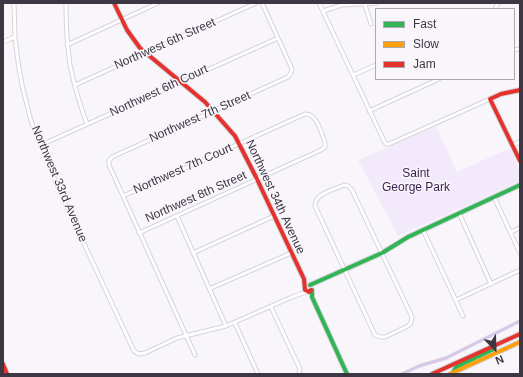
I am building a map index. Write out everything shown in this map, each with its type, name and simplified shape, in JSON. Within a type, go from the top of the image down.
[{"type":"street","name":"Northwest 33rd Avenue","points":[[14,3],[15,37],[22,85],[31,121],[60,192],[134,351],[138,354],[145,353],[177,338],[187,336]]},
{"type":"street","points":[[66,3],[67,44],[75,85],[87,124]]},
{"type":"street","name":"Northwest 34th Avenue","points":[[114,3],[121,20],[145,54],[214,111],[240,143],[308,288]]},
{"type":"street","points":[[67,44],[158,3]]},
{"type":"street","name":"Northwest 6th Street","points":[[75,85],[256,3]]},
{"type":"street","points":[[262,3],[278,38]]},
{"type":"street","points":[[319,3],[386,144],[501,94],[520,90]]},
{"type":"street","points":[[323,11],[342,5],[365,5],[377,3]]},
{"type":"street","points":[[365,5],[371,24]]},
{"type":"street","points":[[3,42],[15,37]]},
{"type":"street","name":"Northwest 7th Street","points":[[123,196],[109,165],[109,161],[112,157],[288,77],[291,74],[292,69],[278,38]]},
{"type":"street","name":"Northwest 6th Court","points":[[41,145],[278,38]]},
{"type":"street","points":[[353,75],[375,65]]},
{"type":"street","points":[[369,111],[437,80]]},
{"type":"street","points":[[490,99],[520,161]]},
{"type":"street","name":"Northwest 7th Court","points":[[123,196],[305,114],[314,117],[325,142],[325,147]]},
{"type":"street","points":[[512,145],[520,142]]},
{"type":"street","name":"Northwest 8th Street","points":[[139,233],[257,180],[325,147]]},
{"type":"street","points":[[344,185],[348,186],[352,190],[412,317],[411,323],[408,326],[385,337],[376,335],[345,270],[315,206],[315,201],[318,196],[344,185]]},
{"type":"street","points":[[187,336],[226,326],[271,307],[320,281],[382,253],[423,230],[520,185]]},
{"type":"street","points":[[123,196],[195,355]]},
{"type":"street","points":[[494,197],[520,253]]},
{"type":"street","points":[[459,213],[491,284]]},
{"type":"street","points":[[177,216],[226,326]]},
{"type":"street","points":[[193,253],[274,216]]},
{"type":"street","points":[[511,232],[520,228]]},
{"type":"street","points":[[423,230],[463,316]]},
{"type":"street","points":[[209,289],[291,253]]},
{"type":"street","points":[[456,300],[520,270]]},
{"type":"street","points":[[308,288],[347,374]]},
{"type":"street","points":[[271,307],[300,369],[299,374]]},
{"type":"street","points":[[234,323],[258,374]]},
{"type":"street","points":[[432,374],[520,334]]},
{"type":"street","points":[[452,373],[456,367],[500,346],[503,341]]},
{"type":"street","points":[[452,373],[520,342]]},
{"type":"street","points":[[3,364],[7,374]]},
{"type":"green space","name":"Saint George Park","points":[[436,126],[457,172],[510,148],[520,172],[520,181],[398,236],[358,160]]},
{"type":"waterway","points":[[402,374],[419,366],[446,358],[520,321]]},
{"type":"traffic: fast","points":[[310,285],[382,253],[408,237],[520,185]]},
{"type":"traffic: fast","points":[[312,290],[312,297],[347,374]]},
{"type":"traffic: fast","points":[[453,373],[456,367],[494,349]]},
{"type":"traffic: slow","points":[[450,374],[520,342]]},
{"type":"traffic: jam","points":[[114,3],[127,30],[140,48],[205,102],[235,136],[304,279],[305,290],[309,292],[311,290]]},
{"type":"traffic: jam","points":[[520,90],[501,94],[490,99],[520,161]]},
{"type":"traffic: jam","points":[[432,374],[520,334]]},
{"type":"traffic: jam","points":[[3,364],[7,374]]}]
